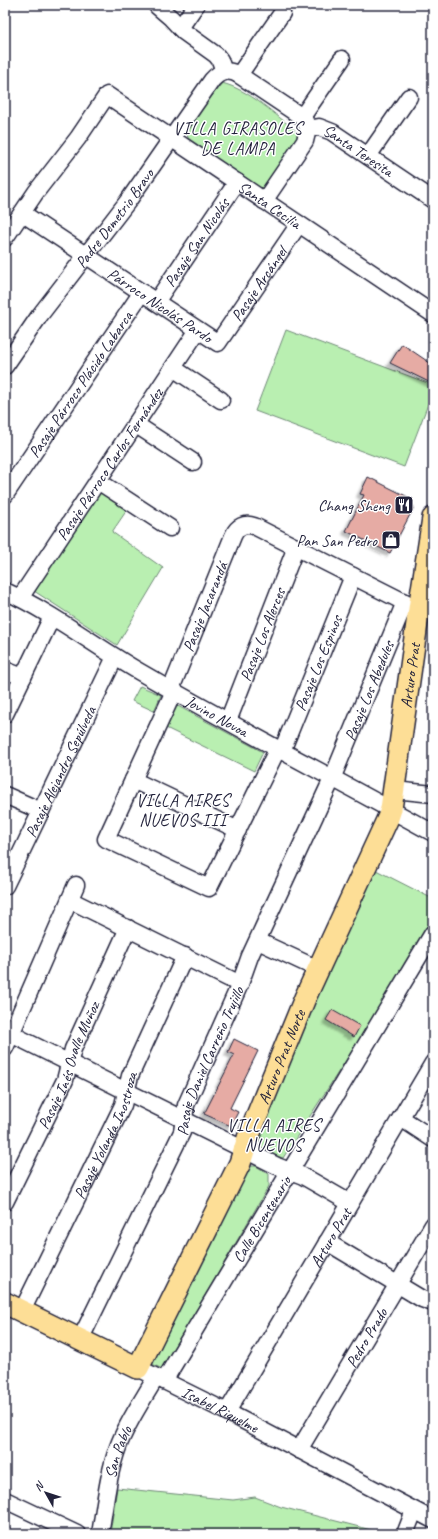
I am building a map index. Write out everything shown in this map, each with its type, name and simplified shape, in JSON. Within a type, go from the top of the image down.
[{"type":"main road","name":"Arturo Prat","points":[[392,800],[412,606],[432,529]]},
{"type":"main road","name":"Arturo Prat Norte","points":[[153,1375],[240,1163],[244,1149],[292,1030],[318,969],[381,834],[392,800]]},
{"type":"main road","name":"Isabel Riquelme","points":[[13,1307],[153,1375]]},
{"type":"street","points":[[180,28],[196,5]]},
{"type":"street","points":[[157,6],[172,18],[180,28],[216,55],[224,72],[229,71],[239,75],[305,123]]},
{"type":"street","points":[[239,75],[282,13]]},
{"type":"street","points":[[264,201],[304,141],[305,123],[342,59]]},
{"type":"street","name":"Padre Demetrio Bravo","points":[[5,366],[45,309],[128,201],[212,80],[215,76],[224,72]]},
{"type":"street","name":"Santa Cecilia","points":[[22,213],[36,192],[78,138],[107,95],[433,314]]},
{"type":"street","points":[[368,156],[409,97]]},
{"type":"street","name":"Santa Teresita","points":[[305,123],[328,130],[433,200]]},
{"type":"street","name":"Pasaje San Nicolás","points":[[156,302],[237,182]]},
{"type":"street","points":[[5,238],[22,213]]},
{"type":"street","name":"Párroco Nicolás Pardo","points":[[22,213],[218,343]]},
{"type":"street","name":"Pasaje Arcángel","points":[[218,343],[299,224]]},
{"type":"street","name":"Pasaje Párroco Plácido Labarca","points":[[5,495],[142,292]]},
{"type":"street","name":"Pasaje Párroco Carlos Fernández","points":[[20,598],[198,330]]},
{"type":"street","points":[[173,368],[221,400]]},
{"type":"street","points":[[135,424],[192,462]]},
{"type":"street","points":[[98,480],[170,528]]},
{"type":"street","name":"Pasaje Jacarandá","points":[[209,888],[106,839],[172,690],[234,532],[241,526],[250,525],[296,547]]},
{"type":"street","points":[[296,547],[412,606]]},
{"type":"street","name":"Pasaje Los Alerces","points":[[228,721],[296,547]]},
{"type":"street","name":"Pasaje Los Espinos","points":[[209,888],[280,750],[353,576]]},
{"type":"street","name":"Jovino Novoa","points":[[5,591],[52,617],[114,657],[332,779],[392,800],[433,833]]},
{"type":"street","name":"Pasaje Los Abedules","points":[[332,779],[412,606]]},
{"type":"street","points":[[5,714],[52,617]]},
{"type":"street","name":"Pasaje Alejandro Sepúlveda","points":[[5,886],[114,657]]},
{"type":"street","points":[[5,670],[23,678]]},
{"type":"street","name":"Pasaje Daniel Carreño Trujillo","points":[[80,1340],[182,1132],[186,1105],[240,984],[250,956],[332,779]]},
{"type":"street","points":[[133,780],[238,830]]},
{"type":"street","points":[[392,800],[433,794]]},
{"type":"street","points":[[5,795],[41,811]]},
{"type":"street","points":[[240,984],[128,928],[73,893],[7,1038],[69,1063],[244,1149],[303,1176],[350,1203]]},
{"type":"street","name":"Pasaje Inés Ovalle Muñoz","points":[[5,1202],[65,1080],[73,1049],[128,928]]},
{"type":"street","name":"Calle Bicentenario","points":[[153,1375],[290,1171],[433,934]]},
{"type":"street","points":[[258,941],[318,969]]},
{"type":"street","name":"Pasaje Yolanda Inostroza","points":[[13,1307],[123,1105],[130,1076],[185,956]]},
{"type":"street","name":"Arturo Prat","points":[[227,1412],[433,1063]]},
{"type":"street","points":[[401,1118],[433,1138]]},
{"type":"street","name":"Pedro Prado","points":[[299,1450],[433,1225]]},
{"type":"street","points":[[327,1242],[422,1299],[433,1303]]},
{"type":"street","name":"Isabel Riquelme","points":[[153,1375],[433,1520]]},
{"type":"street","name":"San Pablo","points":[[100,1534],[113,1462],[117,1449],[153,1375]]},
{"type":"street","points":[[5,1500],[77,1534]]},
{"type":"street","points":[[405,1534],[414,1511]]},
{"type":"green space","points":[[222,83],[232,86],[252,97],[271,110],[297,132],[297,138],[262,189],[188,138],[186,129]]},
{"type":"green space","points":[[286,330],[433,385],[433,391],[404,467],[255,411]]},
{"type":"green space","points":[[101,488],[129,507],[112,532],[163,568],[117,645],[34,591]]},
{"type":"green space","points":[[140,686],[161,695],[154,711],[132,701]]},
{"type":"green space","points":[[176,705],[263,752],[254,771],[166,728]]},
{"type":"green space","points":[[376,870],[433,899],[433,925],[283,1158],[274,1155],[255,1143],[299,1034]]},
{"type":"green space","points":[[247,1166],[256,1166],[269,1174],[269,1186],[162,1369],[152,1364]]},
{"type":"green space","points":[[117,1488],[233,1500],[255,1497],[281,1507],[387,1534],[110,1534]]},
{"type":"building","points":[[402,344],[433,365],[433,384],[390,363]]},
{"type":"building","points":[[368,477],[408,497],[414,507],[390,553],[346,531],[364,495],[360,494]]},
{"type":"building","points":[[332,1010],[360,1026],[354,1037],[326,1020]]},
{"type":"building","points":[[234,1039],[258,1051],[230,1108],[238,1112],[231,1126],[204,1114],[234,1055],[228,1052]]},
{"type":"place","name":"Chang Sheng","points":[[404,505]]},
{"type":"place","name":"Pan San Pedro","points":[[391,540]]},
{"type":"district","name":"VILLA GIRASOLES DE LAMPA","points":[[238,138]]},
{"type":"district","name":"VILLA AIRES NUEVOS III","points":[[183,810]]},
{"type":"district","name":"VILLA AIRES NUEVOS","points":[[274,1135]]}]
